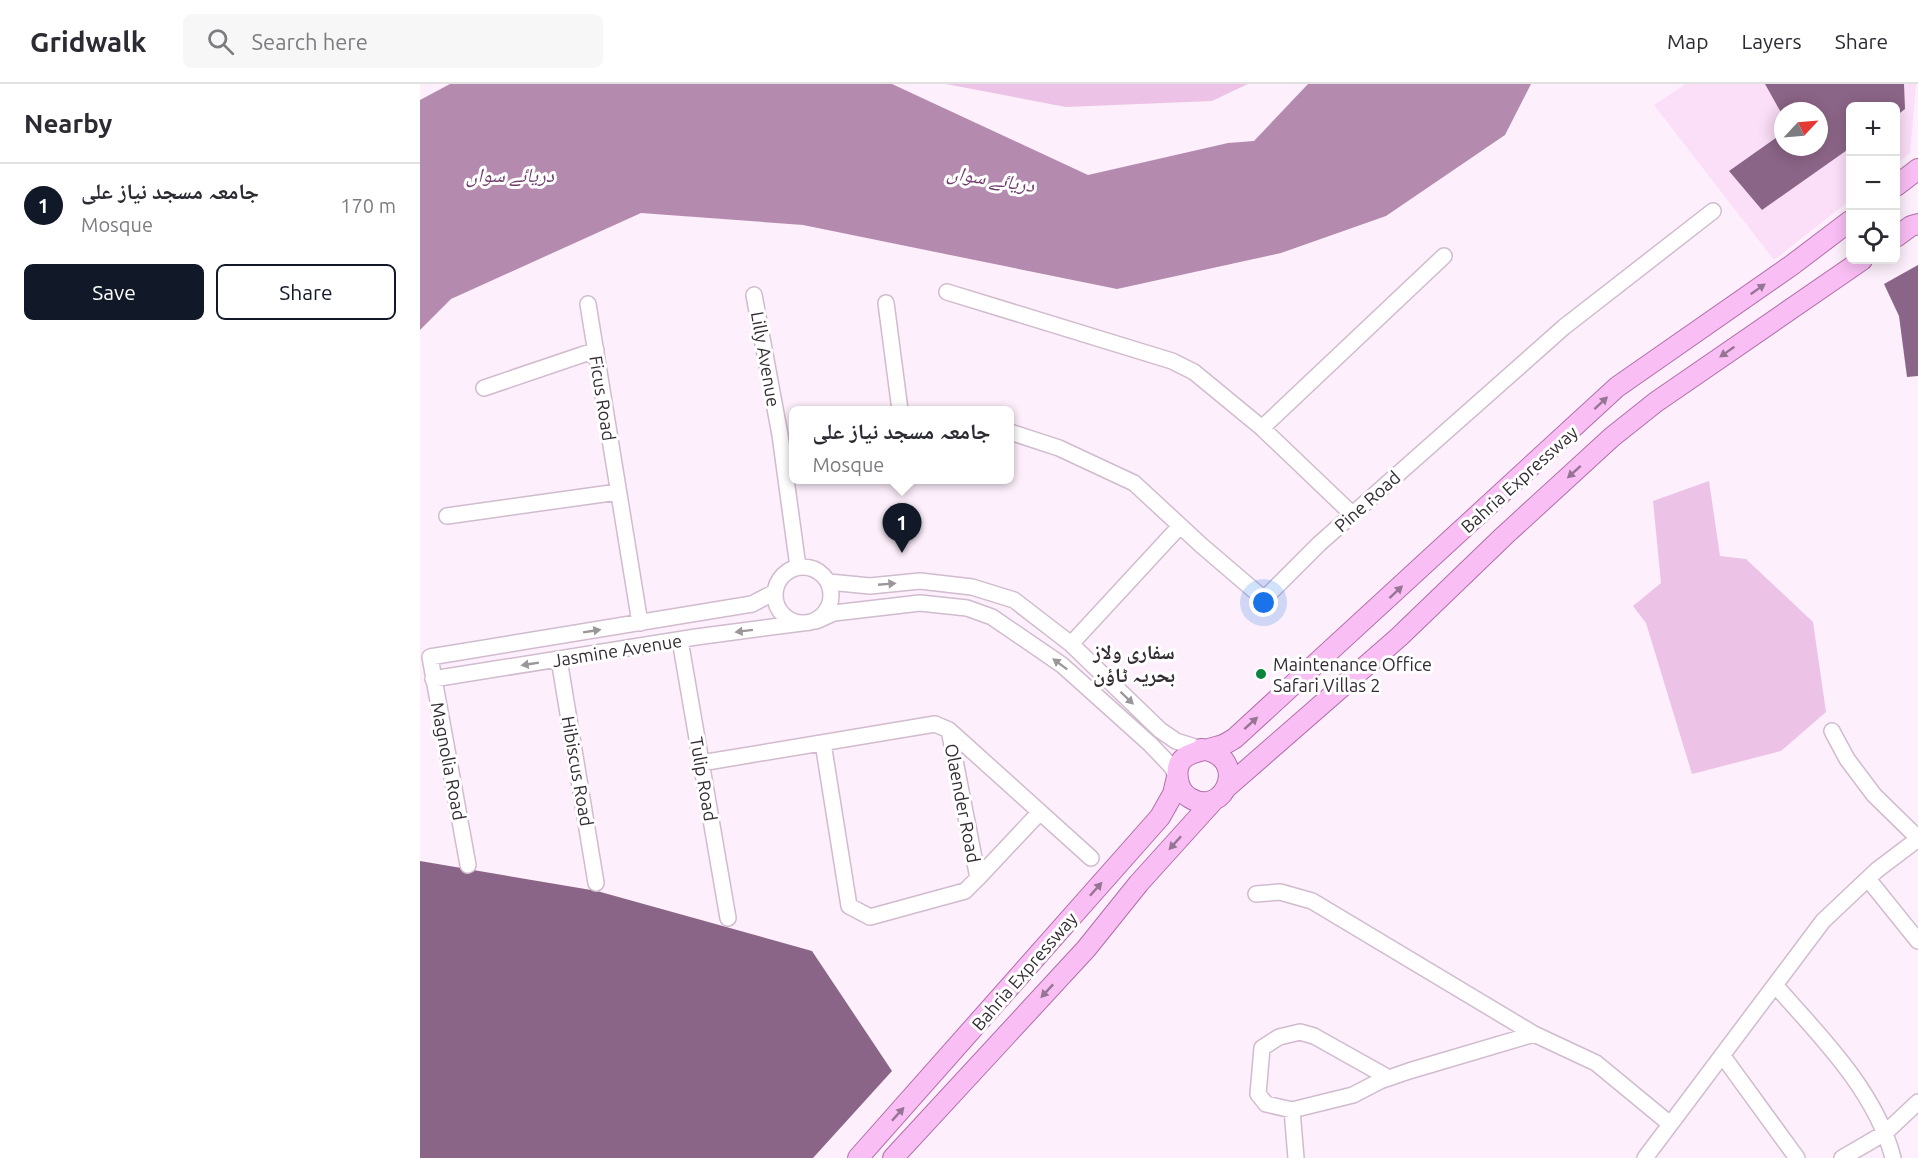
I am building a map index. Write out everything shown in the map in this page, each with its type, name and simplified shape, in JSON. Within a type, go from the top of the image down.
[{"type":"main road","points":[[1900,183],[1918,169]]},
{"type":"main road","name":"Bahria Expressway","points":[[1201,749],[1222,745],[1235,738],[1617,387],[1792,265],[1846,224]]},
{"type":"main road","points":[[1900,234],[1918,224]]},
{"type":"main road","name":"Bahria Expressway","points":[[893,1158],[1086,949],[1139,883],[1220,794],[1399,637],[1505,535],[1612,437],[1656,402],[1856,264]]},
{"type":"main road","points":[[1201,749],[1216,753],[1222,758],[1229,772],[1220,794],[1204,802],[1186,795],[1177,777],[1181,762],[1201,749]]},
{"type":"main road","name":"Bahria Expressway","points":[[858,1158],[1160,817],[1173,794],[1177,777]]},
{"type":"street","name":"Pine Road","points":[[1014,433],[1059,448],[1134,483],[1264,598],[1318,544],[1564,327],[1713,211]]},
{"type":"street","points":[[1262,428],[1444,255]]},
{"type":"street","points":[[947,292],[1172,361],[1194,372],[1262,428],[1352,514]]},
{"type":"street","name":"Lilly Avenue","points":[[754,295],[787,434],[789,458]]},
{"type":"street","points":[[886,303],[899,406]]},
{"type":"street","name":"Ficus Road","points":[[588,304],[640,623]]},
{"type":"street","points":[[484,388],[596,350]]},
{"type":"street","name":"Lilly Avenue","points":[[791,484],[798,567]]},
{"type":"street","points":[[447,516],[618,492]]},
{"type":"street","points":[[1071,644],[1180,526]]},
{"type":"street","points":[[805,566],[819,571],[829,582],[832,597],[827,611],[809,622],[787,618],[778,607],[775,592],[780,579],[791,569],[798,567],[805,566]]},
{"type":"street","points":[[829,582],[870,586],[920,581],[972,587],[1014,600],[1071,644],[1160,730],[1176,741],[1201,749]]},
{"type":"street","name":"Jasmine Avenue","points":[[430,657],[752,604],[775,592]]},
{"type":"street","name":"Jasmine Avenue","points":[[433,680],[809,622],[844,612],[920,603],[967,608],[992,617],[1062,665],[1158,752],[1171,766],[1177,777]]},
{"type":"street","name":"Tulip Road","points":[[681,640],[728,918]]},
{"type":"street","name":"Magnolia Road","points":[[430,657],[468,865]]},
{"type":"street","name":"Hibiscus Road","points":[[559,659],[596,883]]},
{"type":"street","name":"Olaender Road","points":[[935,724],[949,730],[978,878],[965,891],[870,917],[849,906],[823,743],[935,724]]},
{"type":"street","points":[[949,730],[1091,858]]},
{"type":"street","points":[[1645,1158],[1823,921],[1868,879],[1918,838],[1874,795],[1847,759],[1832,731]]},
{"type":"street","points":[[701,763],[823,743]]},
{"type":"street","points":[[978,878],[1040,812]]},
{"type":"street","points":[[1868,879],[1918,941]]},
{"type":"street","points":[[1256,894],[1280,892],[1312,901],[1534,1034],[1596,1063],[1670,1124]]},
{"type":"street","points":[[1775,985],[1852,1075],[1885,1132],[1893,1158]]},
{"type":"street","points":[[1389,1078],[1314,1036],[1300,1032],[1279,1037],[1263,1048],[1258,1094],[1266,1104],[1292,1110],[1353,1095],[1389,1078],[1534,1034]]},
{"type":"street","points":[[1722,1054],[1797,1158]]},
{"type":"street","points":[[1842,1158],[1885,1132],[1918,1102]]},
{"type":"street","points":[[1292,1110],[1296,1158]]},
{"type":"shaded area","points":[[946,84],[1248,84],[1212,101],[1066,107]]},
{"type":"shaded area","points":[[1686,84],[1916,84],[1910,153],[1900,161],[1900,102],[1846,102],[1846,203],[1774,260],[1654,105]]},
{"type":"shaded area","points":[[1709,481],[1720,556],[1746,559],[1813,622],[1826,712],[1781,751],[1692,774],[1646,623],[1633,606],[1661,583],[1653,501]]},
{"type":"water","name":"دریائے سواں","points":[[450,84],[892,84],[1088,175],[1228,143],[1254,141],[1308,84],[1531,84],[1505,135],[1386,216],[1281,253],[1117,289],[803,225],[641,213],[451,299],[420,330],[420,100]]},
{"type":"building","points":[[1765,84],[1904,84],[1905,109],[1900,113],[1900,102],[1846,102],[1846,151],[1762,210],[1729,171],[1774,139],[1774,156],[1828,156],[1828,102],[1775,102]]},
{"type":"building","points":[[1918,265],[1918,376],[1907,377],[1899,316],[1884,284]]},
{"type":"building","points":[[420,861],[597,891],[812,951],[892,1071],[813,1158],[420,1158]]},
{"type":"place","name":"جامعہ مسجد نیاز علی","points":[[902,553]]},
{"type":"place","name":"Maintenance Office Safari Villas 2","points":[[1261,674]]},
{"type":"district","name":"سفاری ولاز بحریہ ٹاؤن","points":[[1134,662]]}]
